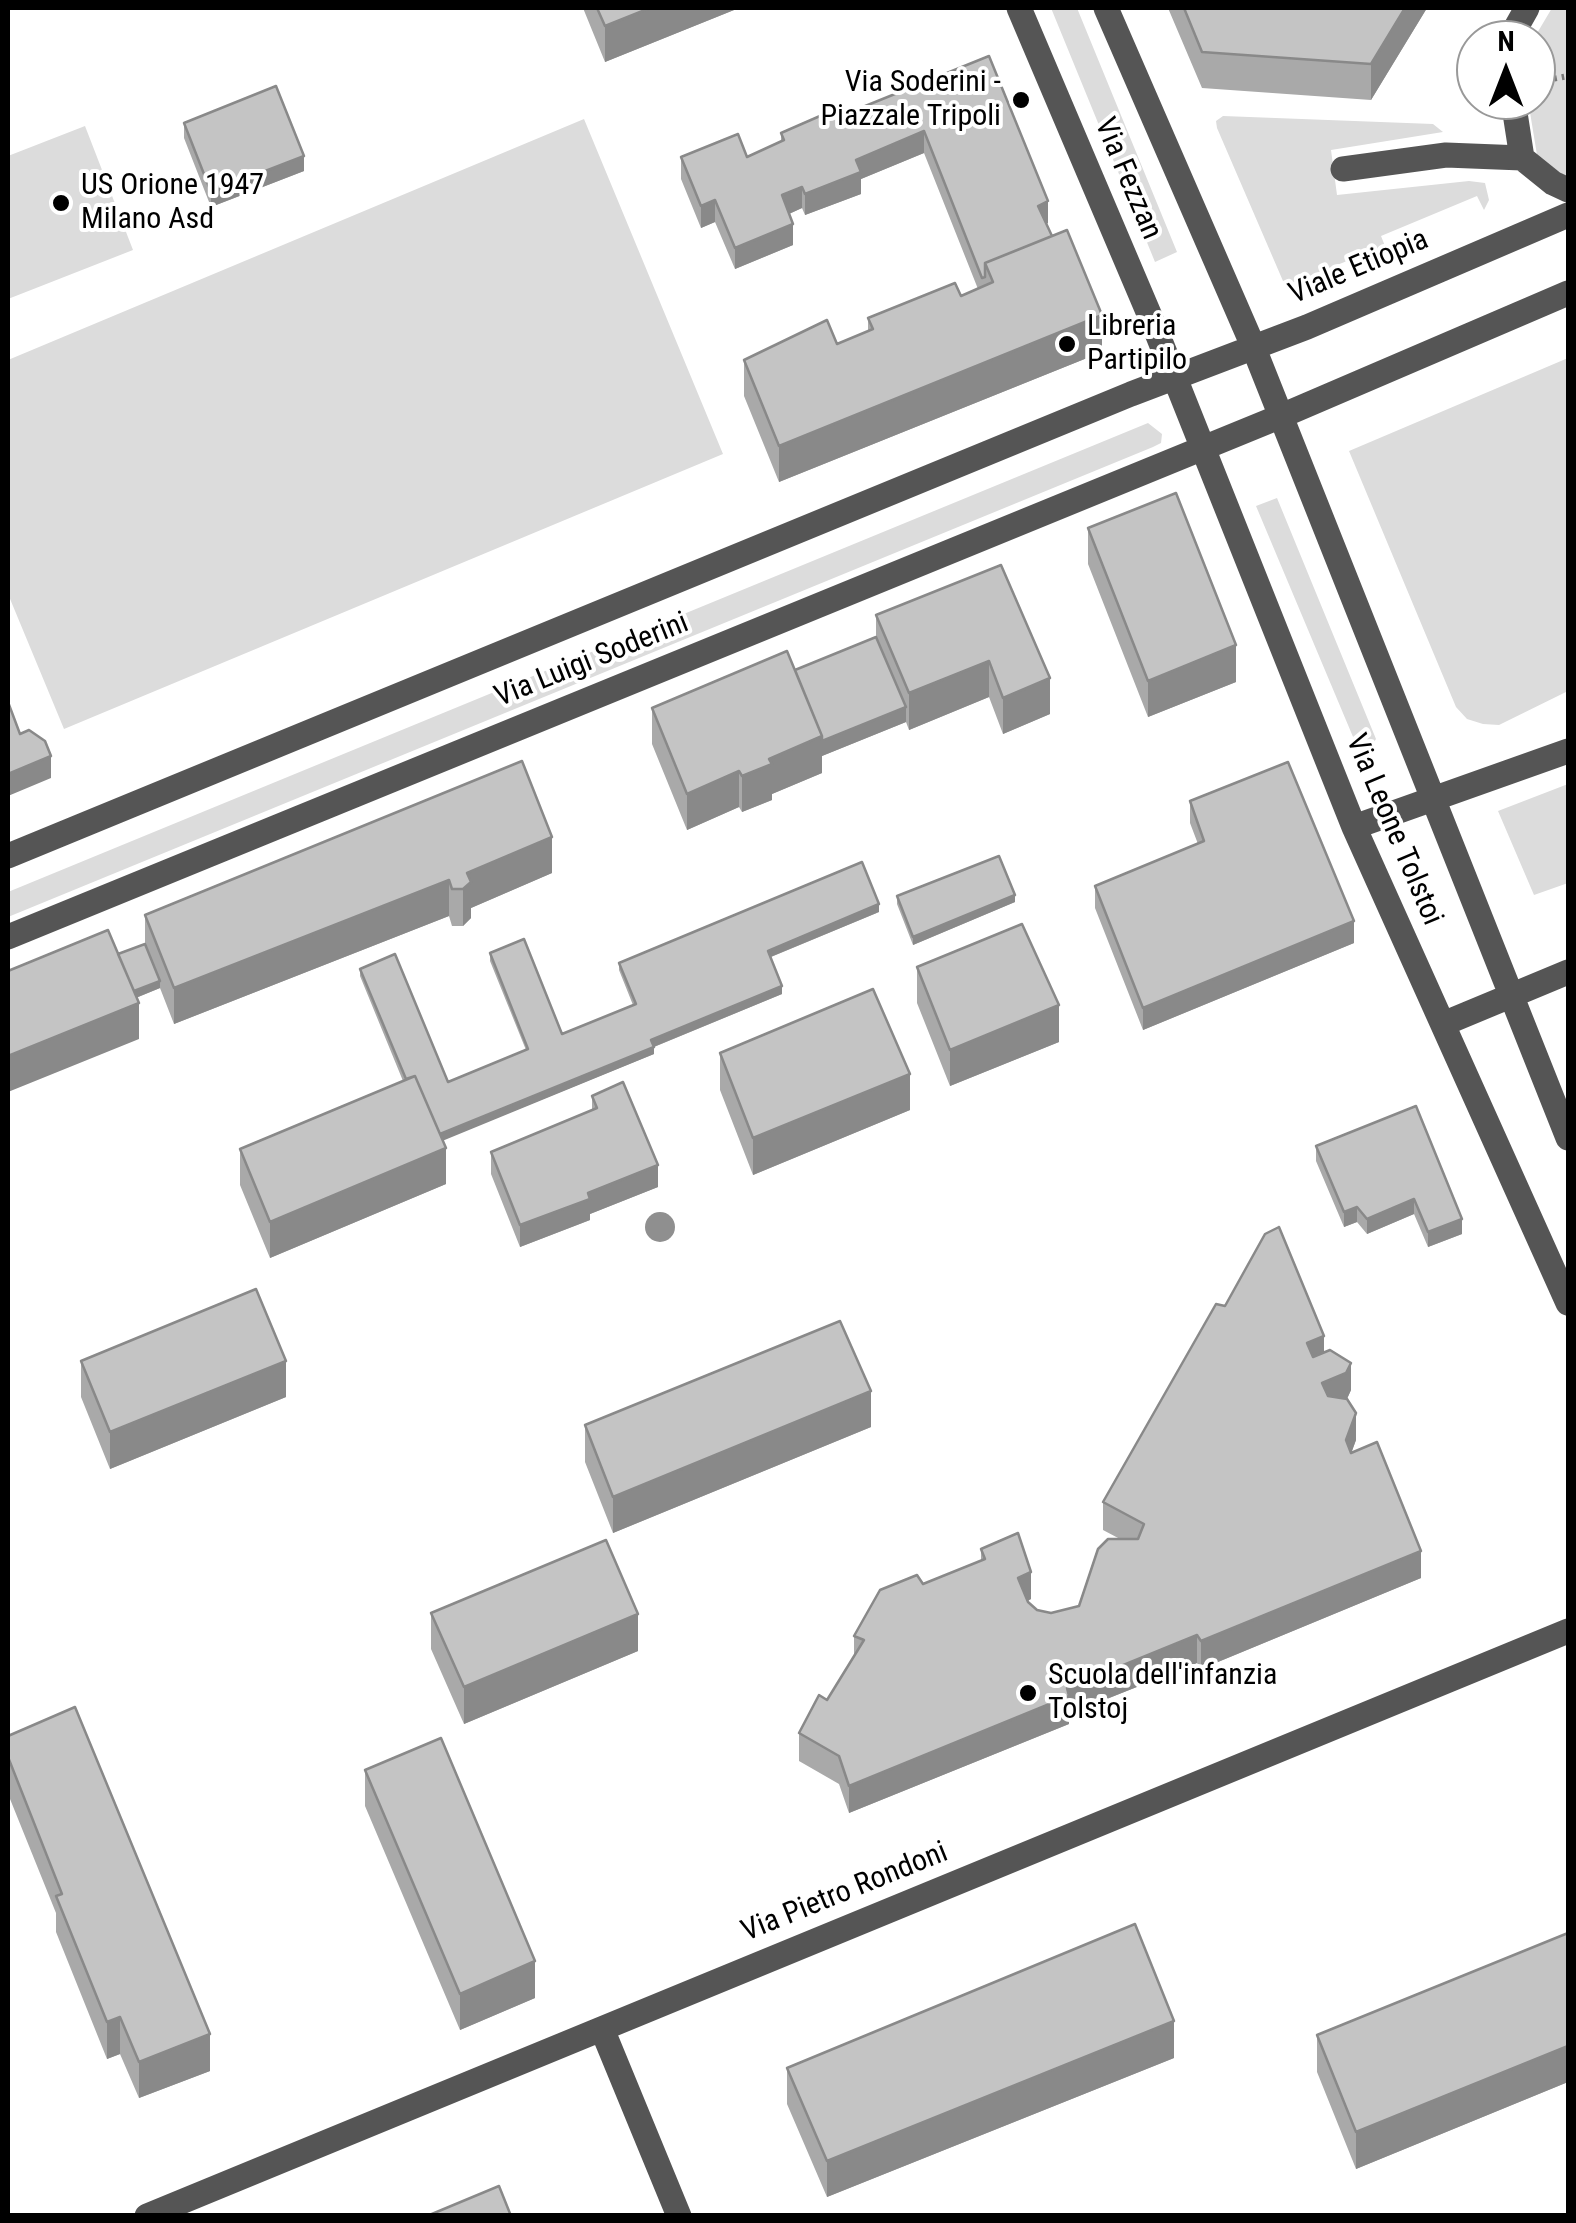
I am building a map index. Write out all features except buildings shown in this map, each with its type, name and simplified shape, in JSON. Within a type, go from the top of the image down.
[{"type":"street","name":"Via Fezzan","points":[[1019,8],[1173,377]]},
{"type":"street","name":"Via Fezzan","points":[[1106,8],[1253,346]]},
{"type":"street","points":[[1516,120],[1522,158]]},
{"type":"street","points":[[1344,169],[1446,155],[1522,158],[1552,184],[1568,190]]},
{"type":"street","name":"Viale Etiopia","points":[[1173,377],[1568,215]]},
{"type":"street","points":[[1201,446],[1279,417],[1568,294]]},
{"type":"street","name":"Via Leone Tolstoi","points":[[1253,346],[1568,1138]]},
{"type":"street","name":"Via Leone Tolstoi","points":[[1173,377],[1354,827],[1568,1303]]},
{"type":"street","name":"Via Luigi Soderini","points":[[8,856],[1173,377]]},
{"type":"street","name":"Via Luigi Soderini","points":[[8,937],[1201,446]]},
{"type":"street","points":[[1354,827],[1568,751]]},
{"type":"street","points":[[1443,1024],[1568,972]]},
{"type":"street","name":"Via Pietro Rondoni","points":[[146,2216],[1568,1631]]},
{"type":"street","points":[[602,2028],[679,2216]]},
{"type":"shaded area","points":[[1051,8],[1077,8],[1177,252],[1155,262]]},
{"type":"shaded area","points":[[1552,8],[1568,8],[1568,178],[1549,170],[1537,155],[1531,120],[1556,120],[1556,20],[1545,20]]},
{"type":"shaded area","points":[[1223,116],[1433,124],[1443,132],[1331,150],[1337,195],[1469,181],[1485,183],[1489,200],[1484,210],[1477,196],[1381,236],[1385,246],[1294,282],[1283,281],[1217,128],[1216,121]]},
{"type":"shaded area","points":[[584,119],[723,454],[64,729],[8,594],[8,360]]},
{"type":"shaded area","name":"US Orione 1947 Milano Asd","points":[[85,126],[133,250],[8,299],[8,156]]},
{"type":"shaded area","points":[[1568,358],[1568,691],[1499,725],[1483,724],[1467,719],[1456,707],[1349,451]]},
{"type":"shaded area","points":[[1148,423],[1162,434],[1161,443],[1153,447],[8,917],[8,892]]},
{"type":"shaded area","points":[[1277,498],[1376,739],[1369,750],[1356,744],[1256,506]]},
{"type":"shaded area","points":[[1568,784],[1568,883],[1534,895],[1498,811]]},
{"type":"place","name":"Via Soderini - Piazzale Tripoli","points":[[1021,100]]},
{"type":"place","name":"US Orione 1947 Milano Asd","points":[[61,203]]},
{"type":"place","name":"Libreria Partipilo","points":[[1067,344]]},
{"type":"place","name":"Scuola dell'infanzia Tolstoj","points":[[1028,1693]]}]
